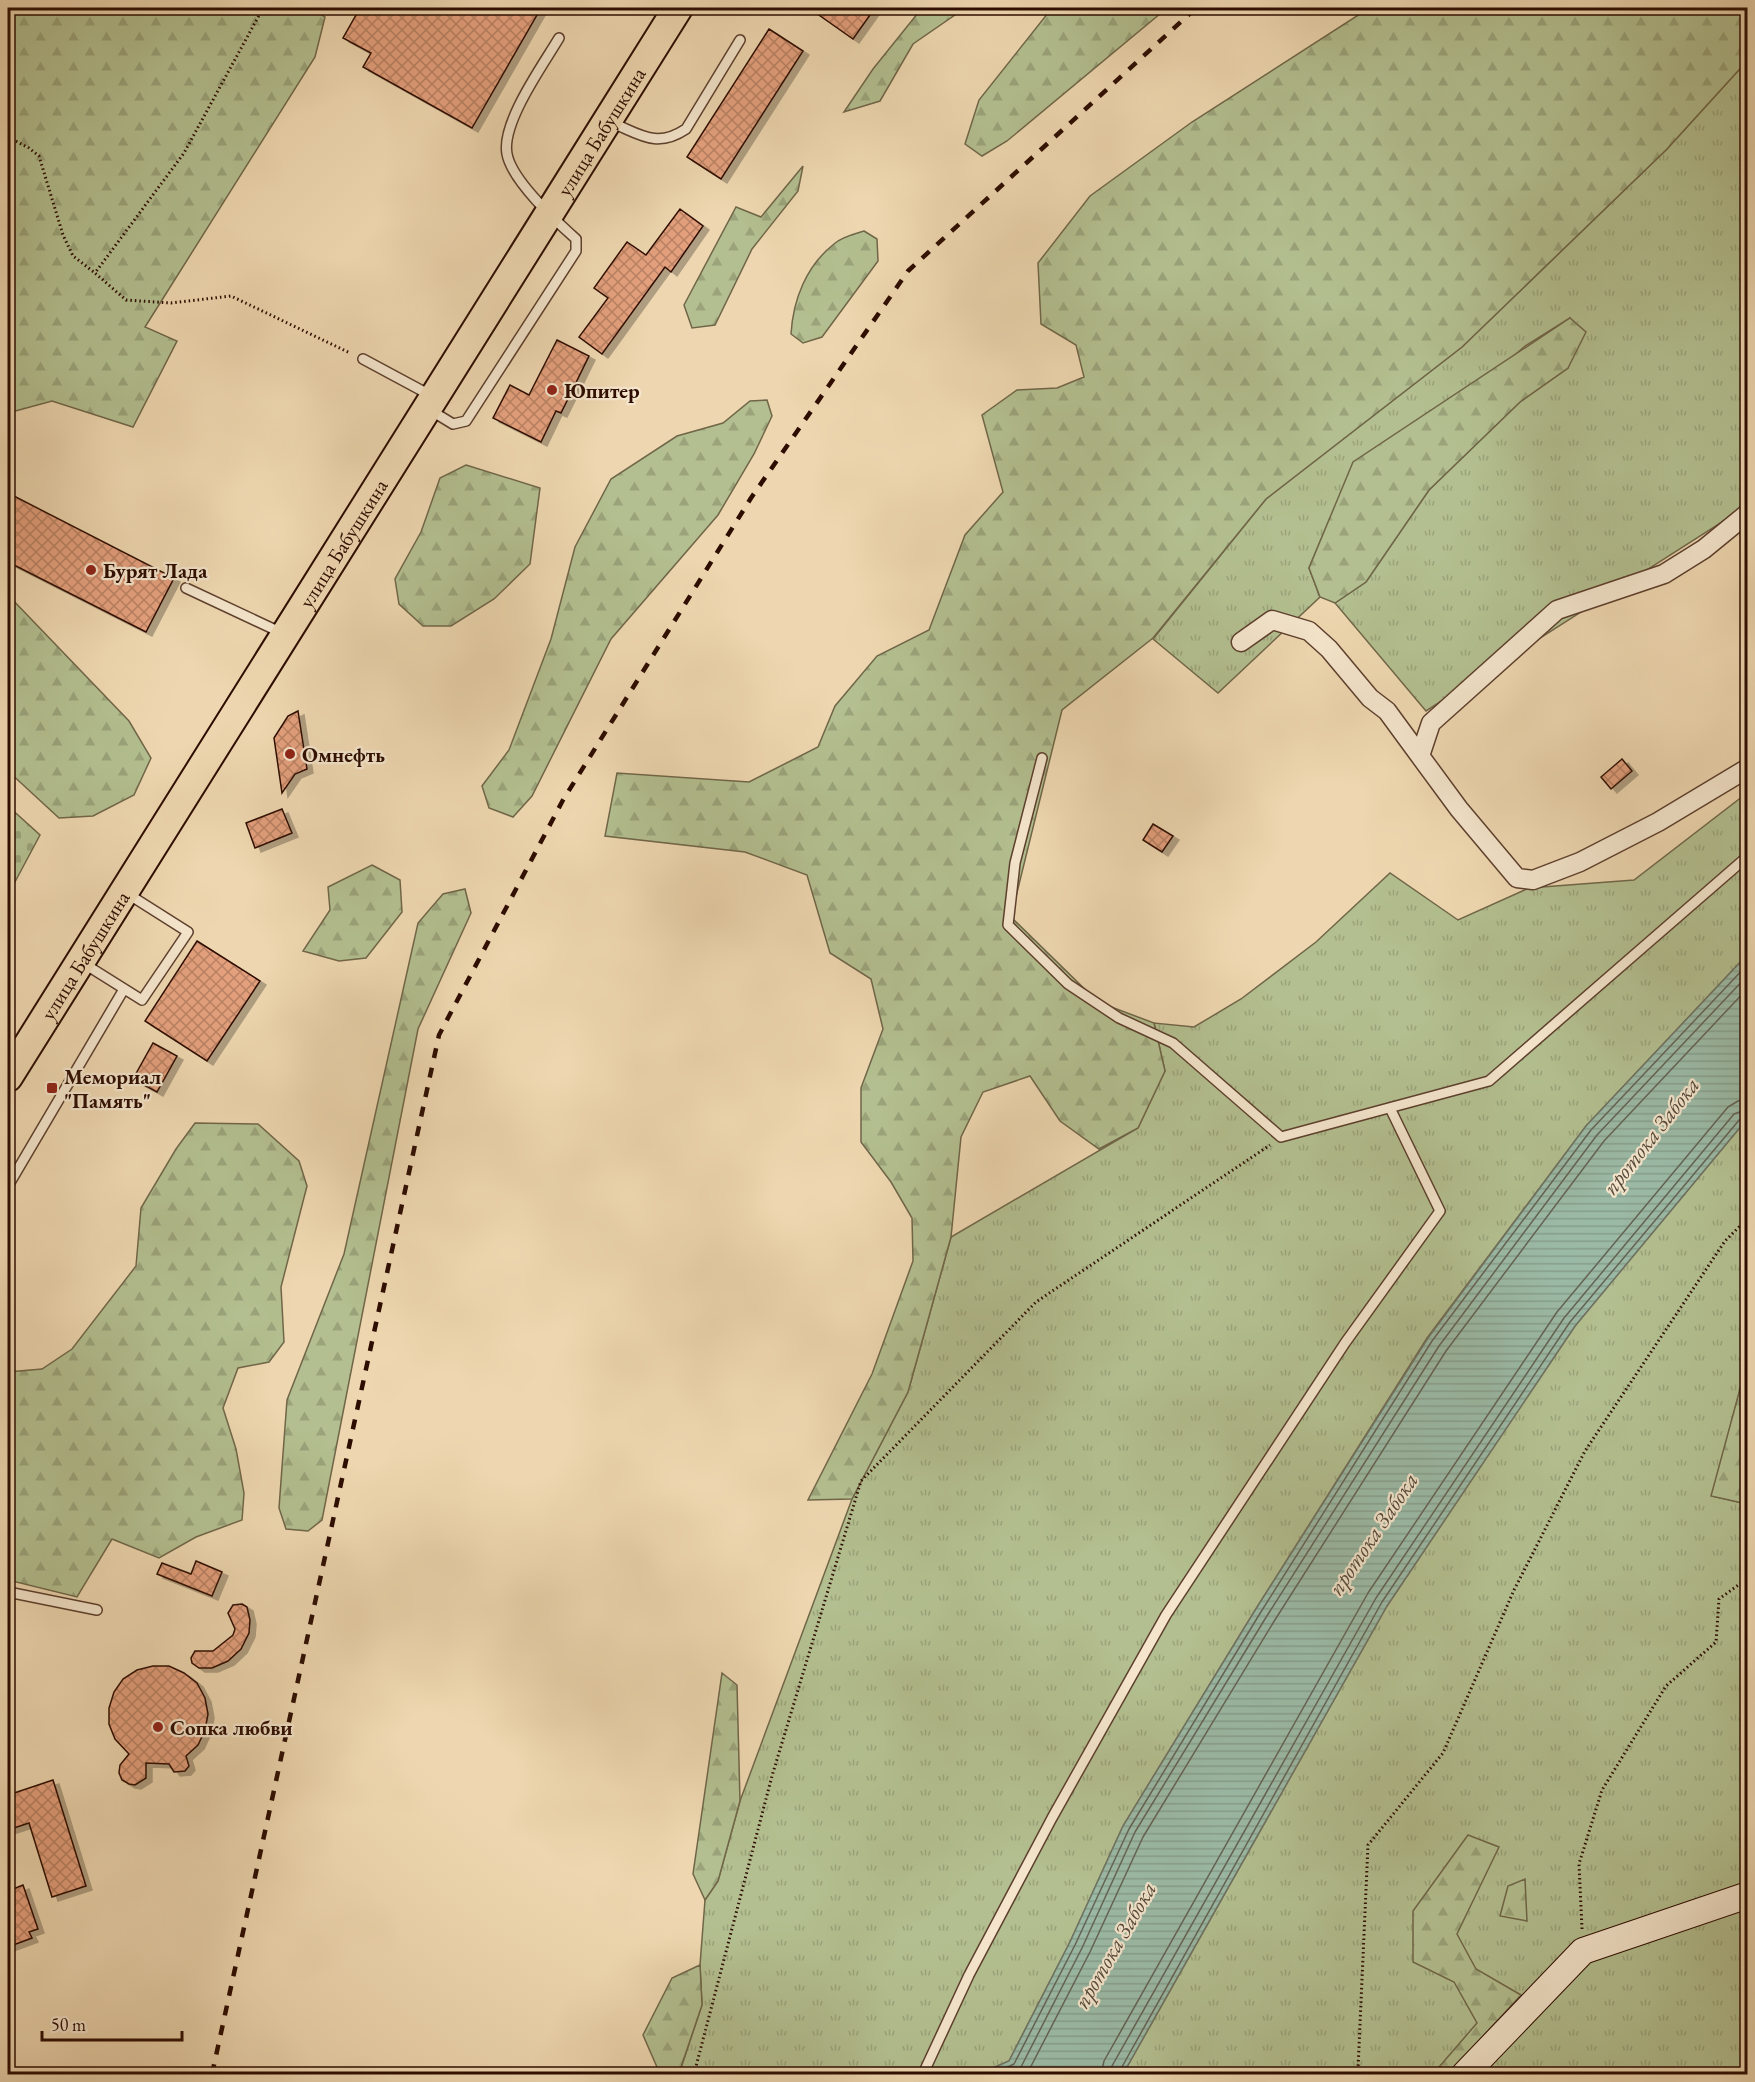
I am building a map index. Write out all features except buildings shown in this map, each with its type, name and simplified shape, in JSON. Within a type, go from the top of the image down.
[{"type":"main road","name":"улица Бабушкина","points":[[8,1077],[547,212],[678,8]]},
{"type":"street","points":[[1420,756],[1431,723],[1557,610],[1664,574],[1704,549],[1748,513]]},
{"type":"street","points":[[1241,642],[1272,620],[1309,632],[1329,649],[1370,698],[1387,711],[1459,809],[1517,878],[1533,880],[1580,862],[1658,822],[1748,768]]},
{"type":"street","points":[[1466,2074],[1583,1951],[1748,1895]]},
{"type":"lane","points":[[363,359],[429,402],[453,424],[466,421],[576,251],[576,239],[547,212],[523,183],[507,154],[508,129],[559,38]]},
{"type":"lane","points":[[605,121],[658,141],[672,138],[686,129],[740,40]]},
{"type":"lane","points":[[186,588],[284,634]]},
{"type":"lane","points":[[1042,758],[1016,863],[1008,925],[1068,984],[1119,1018],[1173,1043],[1281,1137],[1489,1081],[1748,856]]},
{"type":"lane","points":[[81,961],[142,1000],[188,932],[124,891]]},
{"type":"lane","points":[[8,1186],[124,988]]},
{"type":"lane","points":[[923,2074],[969,1975],[1046,1829],[1166,1615],[1345,1343],[1440,1211],[1390,1108]]},
{"type":"lane","points":[[8,1592],[97,1610]]},
{"type":"path","points":[[95,273],[184,153],[262,8]]},
{"type":"path","points":[[8,137],[39,156],[44,166],[63,235],[73,256],[126,300],[171,303],[231,296],[363,359]]},
{"type":"path","points":[[694,2074],[772,1776],[861,1481],[1036,1302],[1281,1137]]},
{"type":"path","points":[[1361,2074],[1358,2069],[1368,1845],[1443,1753],[1514,1590],[1585,1451],[1725,1241],[1748,1218]]},
{"type":"path","points":[[1583,1951],[1579,1864],[1602,1790],[1666,1686],[1716,1642],[1719,1599],[1748,1578]]},
{"type":"green space","points":[[8,8],[311,8],[325,17],[315,57],[145,327],[177,341],[133,427],[52,401],[8,413]]},
{"type":"green space","points":[[922,8],[965,8],[913,44],[880,101],[844,112],[873,69]]},
{"type":"green space","points":[[1052,8],[1167,8],[1007,141],[982,156],[965,144],[979,100]]},
{"type":"green space","points":[[1377,8],[1747,8],[1747,61],[1667,149],[1462,347],[1266,499],[1153,638],[1062,710],[1011,917],[1098,1002],[1154,1023],[1165,1071],[1138,1128],[1099,1149],[1060,1121],[1030,1076],[983,1092],[961,1137],[951,1237],[908,1392],[852,1499],[808,1500],[872,1374],[913,1261],[912,1218],[891,1182],[861,1142],[861,1088],[883,1029],[871,979],[830,953],[807,875],[745,852],[605,836],[617,773],[749,782],[818,747],[835,706],[877,656],[929,630],[965,535],[1003,492],[982,415],[1017,390],[1057,388],[1084,377],[1076,345],[1041,324],[1038,263],[1090,196],[1192,122],[1363,12]]},
{"type":"green space","points":[[1747,61],[1747,506],[1426,711],[1335,603],[1366,582],[1429,490],[1520,402],[1568,368],[1570,318],[1525,346],[1330,518],[1309,568],[1320,597],[1218,693],[1153,639],[1266,499],[1462,347],[1667,149]]},
{"type":"green space","points":[[803,166],[798,191],[752,249],[715,325],[692,328],[684,305],[736,207],[761,217]]},
{"type":"green space","points":[[864,231],[877,239],[878,261],[822,337],[803,343],[791,334],[798,296],[803,284],[824,253],[837,242]]},
{"type":"green space","points":[[1570,318],[1586,332],[1568,368],[1520,402],[1429,490],[1366,582],[1335,603],[1320,597],[1309,568],[1353,462]]},
{"type":"green space","points":[[767,400],[772,416],[754,454],[718,515],[611,639],[532,796],[513,817],[489,808],[482,786],[509,750],[551,639],[575,547],[611,479],[677,436],[723,423],[750,401]]},
{"type":"green space","points":[[466,465],[540,488],[530,564],[494,599],[451,626],[423,626],[399,604],[395,579],[421,532],[440,478]]},
{"type":"green space","points":[[8,595],[129,721],[151,758],[134,795],[93,816],[59,818],[8,771]]},
{"type":"green space","points":[[1747,793],[1747,955],[1586,1126],[1427,1338],[1254,1612],[1123,1826],[1070,1942],[1009,2061],[982,2073],[964,2074],[679,2074],[702,2005],[700,1965],[705,1900],[718,1881],[740,1801],[852,1499],[908,1392],[951,1237],[1138,1128],[1165,1071],[1154,1023],[1194,1027],[1241,999],[1316,942],[1390,873],[1458,920],[1529,888],[1634,880]]},
{"type":"green space","points":[[8,806],[40,835],[8,895]]},
{"type":"green space","points":[[372,865],[400,880],[402,912],[366,958],[339,961],[303,951],[330,910],[328,887]]},
{"type":"green space","points":[[465,889],[471,913],[418,1029],[322,1520],[308,1531],[286,1529],[279,1508],[287,1400],[344,1254],[418,923],[443,894]]},
{"type":"green space","points":[[1747,1119],[1747,1373],[1743,1378],[1712,1496],[1747,1504],[1747,2074],[1123,2074],[1387,1606],[1575,1326]]},
{"type":"green space","points":[[195,1123],[258,1124],[299,1161],[307,1186],[281,1287],[284,1342],[269,1362],[238,1368],[223,1408],[236,1449],[244,1493],[242,1520],[196,1537],[159,1558],[112,1539],[77,1597],[8,1580],[8,1372],[42,1369],[72,1349],[136,1266],[141,1208],[176,1149]]},
{"type":"green space","points":[[1747,1373],[1747,1504],[1711,1496],[1743,1378]]},
{"type":"green space","points":[[722,1673],[737,1685],[740,1801],[718,1881],[705,1900],[693,1874]]},
{"type":"green space","points":[[1468,1835],[1499,1847],[1457,1934],[1476,1969],[1521,1995],[1448,2074],[1433,2074],[1477,2023],[1454,1982],[1413,1962],[1413,1911]]},
{"type":"green space","points":[[1525,1879],[1527,1921],[1500,1916],[1508,1886]]},
{"type":"green space","points":[[700,1965],[702,2005],[679,2073],[660,2074],[643,2035],[672,1978]]},
{"type":"water","name":"протока Забока","points":[[1747,955],[1747,1119],[1575,1326],[1387,1606],[1123,2074],[964,2074],[982,2073],[1009,2061],[1070,1942],[1123,1826],[1254,1612],[1428,1338],[1586,1126]]},
{"type":"railway","points":[[212,2074],[439,1035],[563,800],[751,498],[908,271],[1196,8]]},
{"type":"place","name":"Юпитер","points":[[552,390]]},
{"type":"place","name":"Бурят Лада","points":[[91,570]]},
{"type":"place","name":"Омнефть","points":[[290,754]]},
{"type":"place","name":"Мемориал \"Память\"","points":[[52,1088]]},
{"type":"place","name":"Сопка любви","points":[[158,1727]]}]
